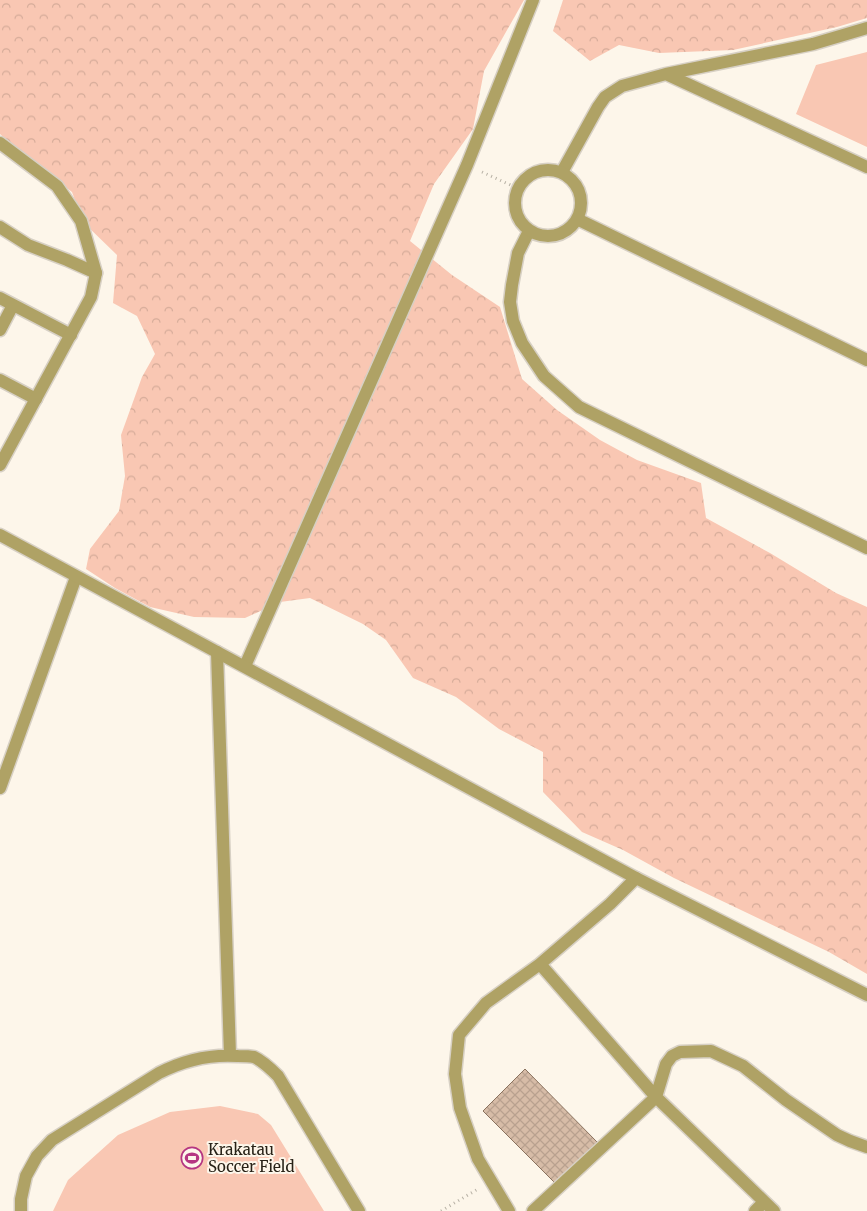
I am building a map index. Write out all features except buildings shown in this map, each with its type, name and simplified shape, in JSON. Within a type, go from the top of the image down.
[{"type":"street","points":[[245,666],[467,165],[533,0]]},
{"type":"street","points":[[562,172],[598,107],[605,97],[622,86],[666,74],[813,44],[867,28]]},
{"type":"street","points":[[666,74],[867,167]]},
{"type":"street","points":[[0,143],[57,186],[81,221],[96,273],[91,297],[0,465]]},
{"type":"street","points":[[552,169],[562,172],[571,178],[578,187],[581,197],[581,209],[577,219],[570,228],[561,234],[539,235],[529,230],[522,224],[514,207],[514,197],[517,188],[532,173],[552,169]]},
{"type":"street","points":[[577,219],[867,360]]},
{"type":"street","points":[[0,227],[28,245],[96,273]]},
{"type":"street","points":[[529,230],[518,253],[510,302],[513,321],[522,344],[544,376],[579,408],[867,548]]},
{"type":"street","points":[[0,298],[71,335]]},
{"type":"street","points":[[0,330],[13,305]]},
{"type":"street","points":[[0,380],[36,399]]},
{"type":"street","points":[[0,535],[636,878],[867,996]]},
{"type":"street","points":[[0,788],[76,577]]},
{"type":"street","points":[[217,652],[230,1055]]},
{"type":"street","points":[[509,1211],[478,1159],[460,1108],[455,1074],[459,1034],[486,1003],[540,964],[610,904],[636,878]]},
{"type":"street","points":[[540,964],[656,1097],[764,1208]]},
{"type":"street","points":[[532,1211],[656,1097],[666,1064],[672,1056],[680,1052],[711,1051],[742,1066],[786,1100],[837,1135],[867,1147]]},
{"type":"street","points":[[20,1211],[26,1176],[37,1156],[52,1140],[175,1065],[198,1058],[230,1055],[253,1057],[265,1064],[278,1076],[359,1211]]},
{"type":"path","points":[[467,165],[517,188]]},
{"type":"path","points":[[441,1211],[491,1181]]},
{"type":"green space","points":[[0,0],[524,0],[484,71],[473,129],[434,184],[410,241],[452,275],[500,307],[522,379],[557,410],[600,440],[637,460],[701,483],[706,518],[770,553],[836,593],[867,607],[867,974],[829,952],[674,878],[623,850],[582,832],[543,792],[543,752],[499,729],[456,697],[413,678],[386,640],[363,624],[310,598],[280,602],[245,618],[194,617],[150,607],[115,588],[86,569],[90,549],[119,511],[125,476],[121,435],[142,377],[155,354],[137,316],[113,303],[117,255],[83,222],[72,192],[0,134]]},
{"type":"green space","points":[[563,0],[867,0],[867,18],[837,27],[733,50],[659,53],[619,45],[590,61],[553,31]]},
{"type":"green space","points":[[867,52],[867,147],[796,114],[816,65]]},
{"type":"green space","name":"Krakatau Soccer Field","points":[[220,1106],[258,1114],[271,1125],[324,1211],[53,1211],[68,1180],[118,1135],[170,1112]]},
{"type":"place","name":"Krakatau Soccer Field","points":[[192,1158]]}]
